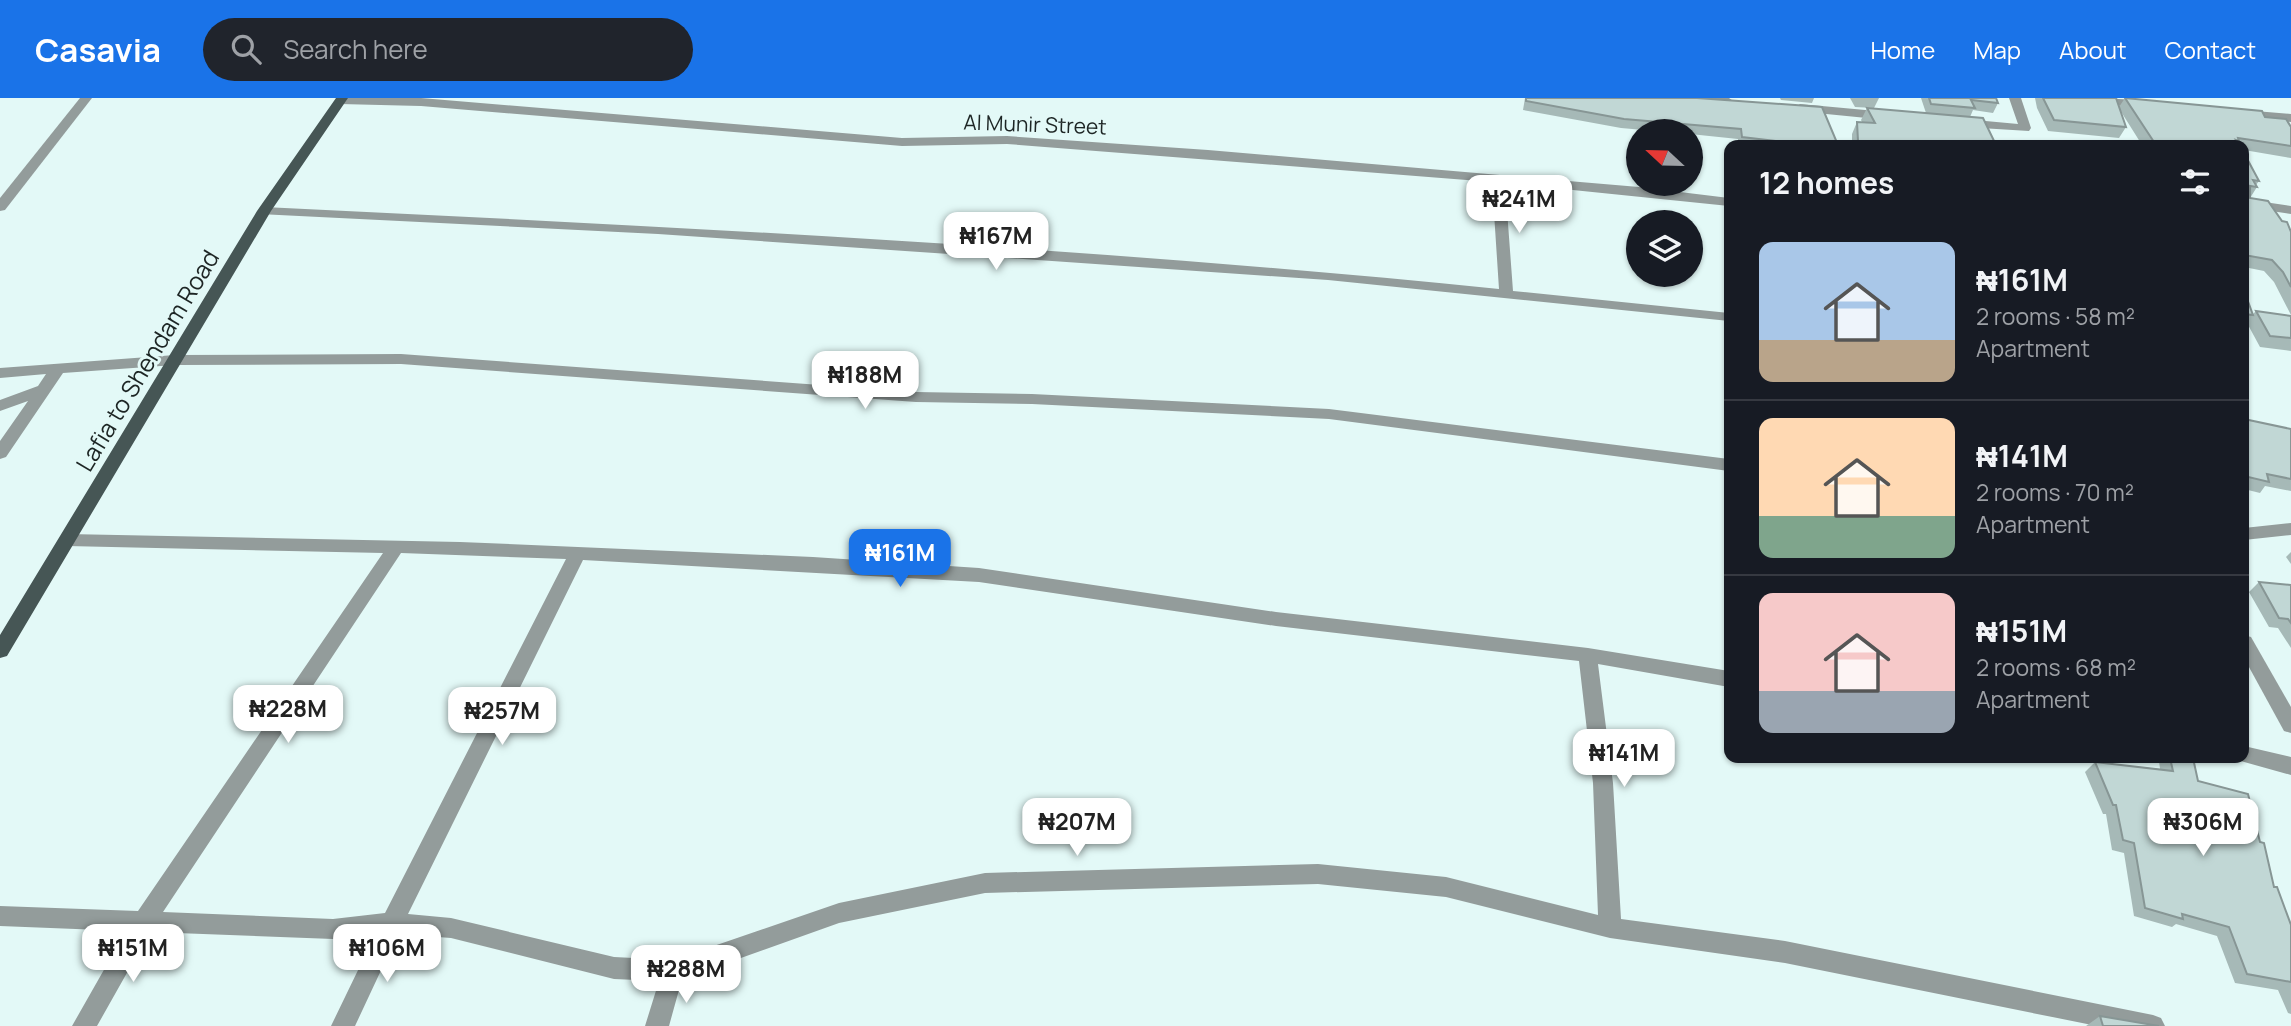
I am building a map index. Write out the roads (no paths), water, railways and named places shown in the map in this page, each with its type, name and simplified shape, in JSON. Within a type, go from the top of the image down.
[{"type":"main road","name":"Lafia to Shendam Road","points":[[0,651],[264,212],[341,99]]},
{"type":"street","points":[[0,207],[86,98]]},
{"type":"street","points":[[1692,98],[1745,103]]},
{"type":"street","points":[[1948,122],[2027,134],[2015,98]]},
{"type":"street","points":[[2090,98],[2162,107]]},
{"type":"street","name":"Al Munir Street","points":[[341,99],[421,102],[902,142],[1007,139],[1497,179],[1724,202]]},
{"type":"street","points":[[1786,107],[1894,117]]},
{"type":"street","points":[[2226,112],[2291,118]]},
{"type":"street","points":[[1497,179],[1506,295]]},
{"type":"street","points":[[2249,204],[2291,210]]},
{"type":"street","points":[[264,212],[672,231],[1328,276],[1724,317]]},
{"type":"street","points":[[0,373],[175,360],[401,359],[916,397],[1032,399],[1329,414],[1724,465]]},
{"type":"street","points":[[0,453],[58,369]]},
{"type":"street","points":[[0,406],[45,389]]},
{"type":"street","points":[[2249,533],[2291,529]]},
{"type":"street","points":[[67,540],[578,553],[979,575],[1276,619],[1588,655],[1724,678]]},
{"type":"street","points":[[84,1026],[145,920],[397,547]]},
{"type":"street","points":[[344,1026],[392,923],[578,553]]},
{"type":"street","points":[[2249,651],[2291,725]]},
{"type":"street","points":[[1588,655],[1602,783],[1610,928]]},
{"type":"street","points":[[2249,755],[2291,766]]},
{"type":"street","points":[[0,916],[333,929],[392,923],[451,928],[614,968],[673,971],[839,913],[985,883],[1318,874],[1446,887],[1610,928],[1786,952],[2152,1026]]},
{"type":"street","points":[[657,1026],[673,971]]}]
